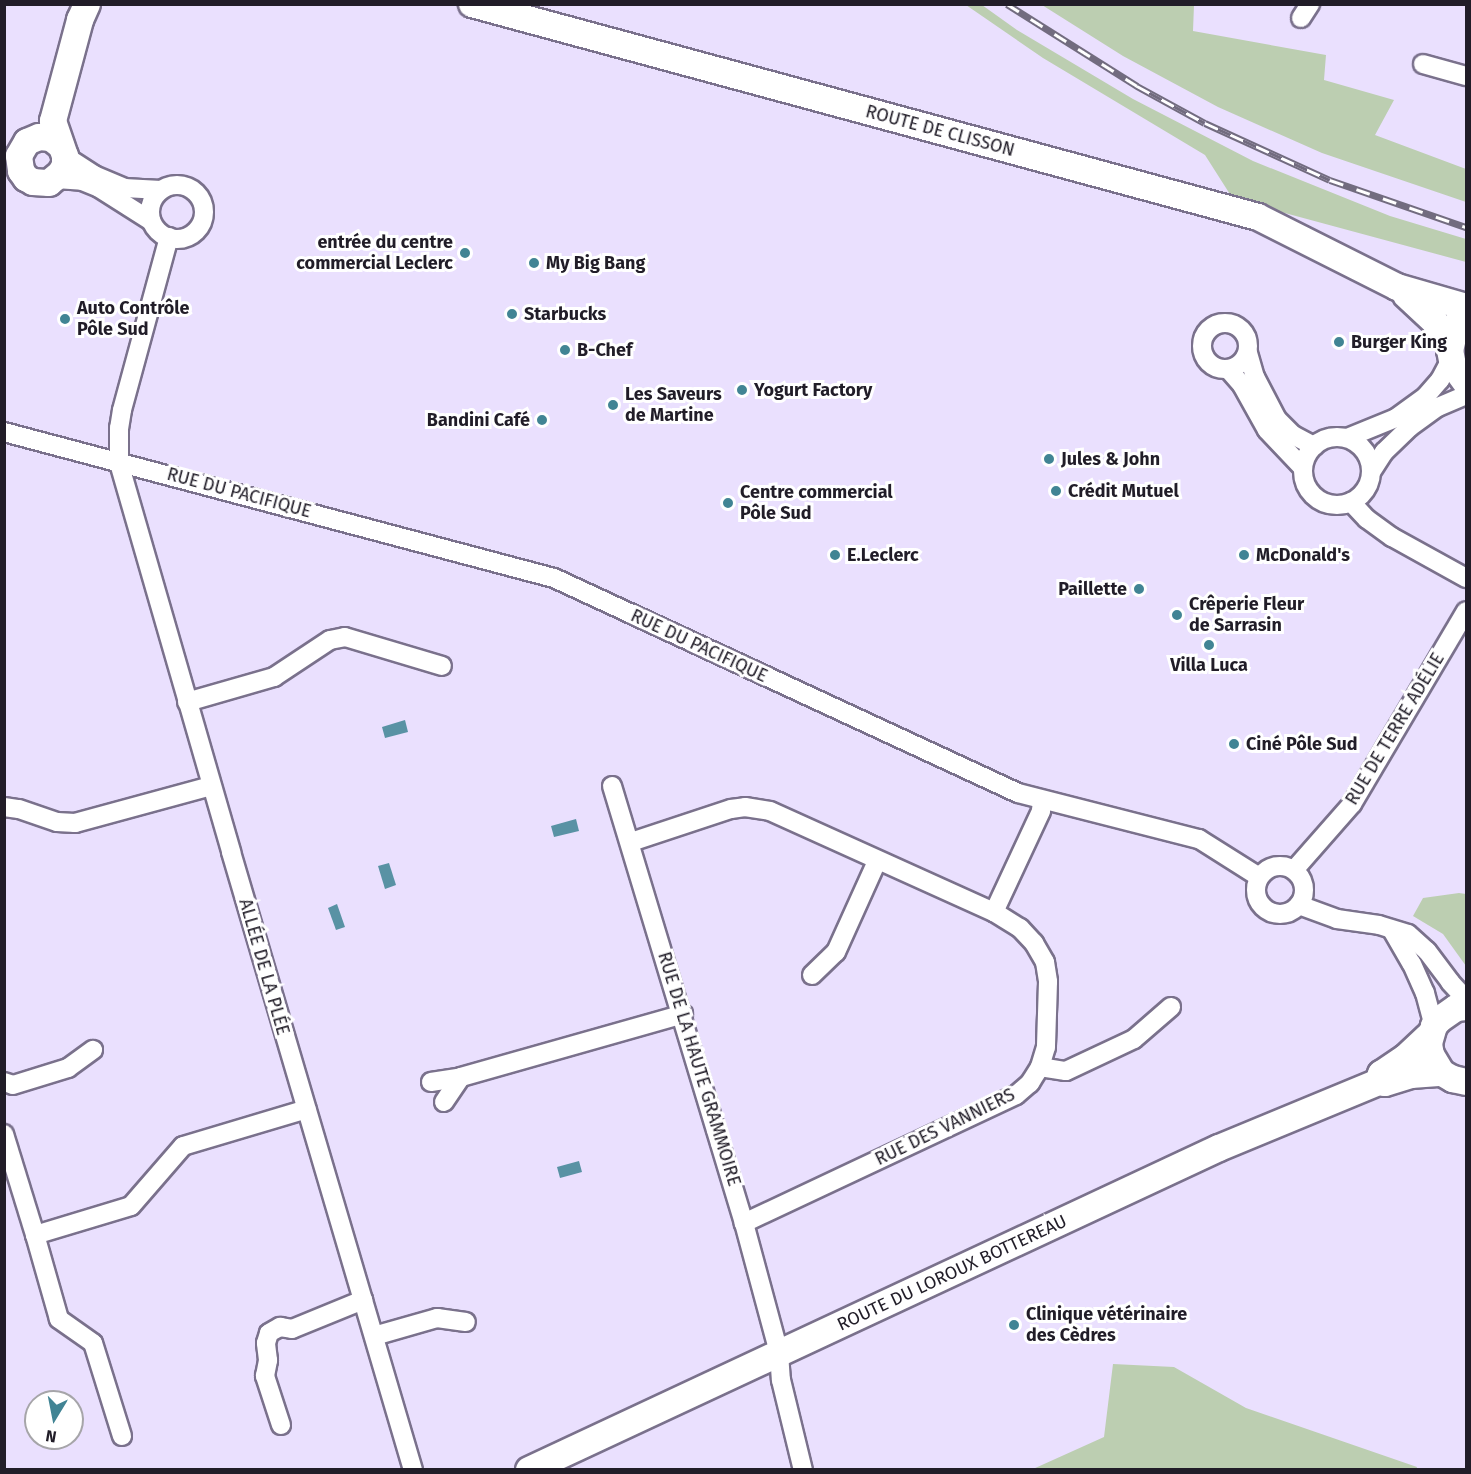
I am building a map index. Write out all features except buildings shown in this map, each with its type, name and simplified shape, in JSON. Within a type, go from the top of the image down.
[{"type":"main road","name":"ROUTE DE CLISSON","points":[[472,4],[1258,217],[1396,287],[1467,307]]},
{"type":"main road","points":[[16,153],[26,178],[33,182],[49,183],[61,160],[53,121],[82,10]]},
{"type":"main road","points":[[16,153],[53,121]]},
{"type":"main road","points":[[16,153],[39,137],[51,138],[61,160]]},
{"type":"main road","name":"ROUTE DE CLISSON","points":[[1396,287],[1435,322],[1451,350],[1458,375],[1467,383]]},
{"type":"main road","points":[[1451,350],[1456,325],[1467,313]]},
{"type":"main road","name":"ROUTE DU LOROUX BOTTEREAU","points":[[1378,1082],[1381,1074],[1405,1058],[1447,1012],[1467,1007]]},
{"type":"main road","points":[[1432,1030],[1431,1055],[1460,1080]]},
{"type":"main road","name":"ROUTE DU LOROUX BOTTEREAU","points":[[529,1470],[1219,1148],[1378,1082],[1385,1083],[1412,1075],[1460,1080]]},
{"type":"street","points":[[1423,64],[1467,76]]},
{"type":"street","points":[[61,160],[124,188],[161,190]]},
{"type":"street","points":[[61,160],[82,181],[99,188],[152,220]]},
{"type":"street","points":[[174,184],[188,186],[197,193],[203,202],[202,222],[197,231],[179,239],[158,231],[152,220],[151,203],[161,190],[174,184]]},
{"type":"street","name":"ALLÉE DE LA PLÉE","points":[[169,237],[122,410],[119,428],[119,463],[413,1470]]},
{"type":"street","points":[[1303,468],[1267,430],[1242,385],[1228,370],[1212,366],[1204,355],[1203,342],[1209,330],[1227,323],[1239,328],[1247,338],[1248,353],[1255,377],[1277,419],[1293,435],[1314,446]]},
{"type":"street","points":[[1347,438],[1362,448],[1371,463],[1371,472],[1366,490],[1352,502],[1332,505],[1315,497],[1304,480],[1303,468],[1314,446],[1329,437],[1347,438],[1396,418],[1426,396],[1440,380],[1451,350]]},
{"type":"street","points":[[1228,370],[1241,364],[1248,353]]},
{"type":"street","points":[[1371,472],[1384,452],[1410,427],[1438,407],[1467,395]]},
{"type":"street","name":"RUE DU PACIFIQUE","points":[[4,432],[554,578],[1018,793],[1042,801],[1072,806],[1199,839],[1259,877]]},
{"type":"street","points":[[1352,502],[1367,519],[1392,537],[1467,578]]},
{"type":"street","name":"RUE DE TERRE ADÉLIE","points":[[1294,870],[1352,804],[1467,611]]},
{"type":"street","points":[[187,702],[274,677],[330,640],[345,637],[442,666]]},
{"type":"street","points":[[4,807],[19,809],[57,822],[75,823],[212,786]]},
{"type":"street","name":"RUE DE LA HAUTE GRAMMOIRE","points":[[612,786],[683,1014],[744,1223],[779,1353],[782,1380],[803,1470]]},
{"type":"street","points":[[994,912],[1041,811],[1042,801]]},
{"type":"street","name":"RUE DES VANNIERS","points":[[631,842],[731,809],[745,807],[770,811],[994,912],[1020,928],[1034,943],[1045,962],[1048,982],[1047,1038],[1040,1067],[1030,1083],[1016,1095],[744,1223]]},
{"type":"street","points":[[812,975],[836,952],[878,861]]},
{"type":"street","points":[[1275,866],[1294,870],[1304,885],[1304,894],[1299,905],[1293,911],[1282,914],[1265,909],[1256,896],[1259,877],[1275,866]]},
{"type":"street","points":[[1299,905],[1337,919],[1379,925],[1408,934],[1418,942],[1467,999]]},
{"type":"street","points":[[1392,930],[1421,984],[1432,1030]]},
{"type":"street","points":[[1040,1067],[1066,1071],[1134,1039],[1171,1007]]},
{"type":"street","points":[[431,1082],[461,1077],[683,1014]]},
{"type":"street","points":[[4,1082],[14,1084],[68,1068],[93,1050]]},
{"type":"street","points":[[444,1102],[461,1077]]},
{"type":"street","points":[[35,1235],[131,1206],[183,1146],[307,1109]]},
{"type":"street","points":[[4,1134],[59,1318],[93,1343],[122,1436]]},
{"type":"street","points":[[281,1425],[265,1376],[268,1359],[266,1343],[269,1333],[280,1327],[292,1329],[363,1299]]},
{"type":"street","points":[[374,1336],[437,1318],[466,1322]]},
{"type":"green space","points":[[966,5],[982,5],[1017,30],[1133,99],[1253,161],[1390,216],[1466,239],[1466,262],[1233,199],[1205,155],[1043,58]]},
{"type":"green space","points":[[1042,5],[1194,5],[1193,31],[1326,55],[1324,80],[1394,100],[1375,135],[1466,169],[1466,202],[1322,153],[1218,107],[1123,56]]},
{"type":"green space","points":[[1466,894],[1466,966],[1443,934],[1413,916],[1423,898]]},
{"type":"green space","points":[[1113,1364],[1174,1367],[1246,1408],[1417,1467],[1416,1470],[1033,1469],[1104,1437]]},
{"type":"water","points":[[405,720],[408,732],[385,738],[382,727]]},
{"type":"water","points":[[576,819],[579,831],[554,837],[551,826]]},
{"type":"water","points":[[389,863],[396,885],[385,889],[378,866]]},
{"type":"water","points":[[337,904],[345,927],[336,930],[328,908]]},
{"type":"water","points":[[579,1161],[582,1172],[560,1178],[557,1167]]},
{"type":"railway","points":[[1007,4],[1137,86],[1205,123],[1330,180],[1466,227]]},
{"type":"place","name":"entrée du centre commercial Leclerc","points":[[465,253]]},
{"type":"place","name":"My Big Bang","points":[[534,263]]},
{"type":"place","name":"Starbucks","points":[[512,314]]},
{"type":"place","name":"Auto Contrôle Pôle Sud","points":[[65,319]]},
{"type":"place","name":"Burger King","points":[[1339,342]]},
{"type":"place","name":"B-Chef","points":[[565,350]]},
{"type":"place","name":"Yogurt Factory","points":[[742,390]]},
{"type":"place","name":"Les Saveurs de Martine","points":[[613,405]]},
{"type":"place","name":"Bandini Café","points":[[542,420]]},
{"type":"place","name":"Jules & John","points":[[1049,459]]},
{"type":"place","name":"Crédit Mutuel","points":[[1056,491]]},
{"type":"place","name":"Centre commercial Pôle Sud","points":[[728,503]]},
{"type":"place","name":"E.Leclerc","points":[[835,555]]},
{"type":"place","name":"McDonald's","points":[[1244,555]]},
{"type":"place","name":"Paillette","points":[[1139,589]]},
{"type":"place","name":"Crêperie Fleur de Sarrasin","points":[[1177,615]]},
{"type":"place","name":"Villa Luca","points":[[1209,645]]},
{"type":"place","name":"Ciné Pôle Sud","points":[[1234,744]]},
{"type":"place","name":"Clinique vétérinaire des Cèdres","points":[[1014,1325]]}]
